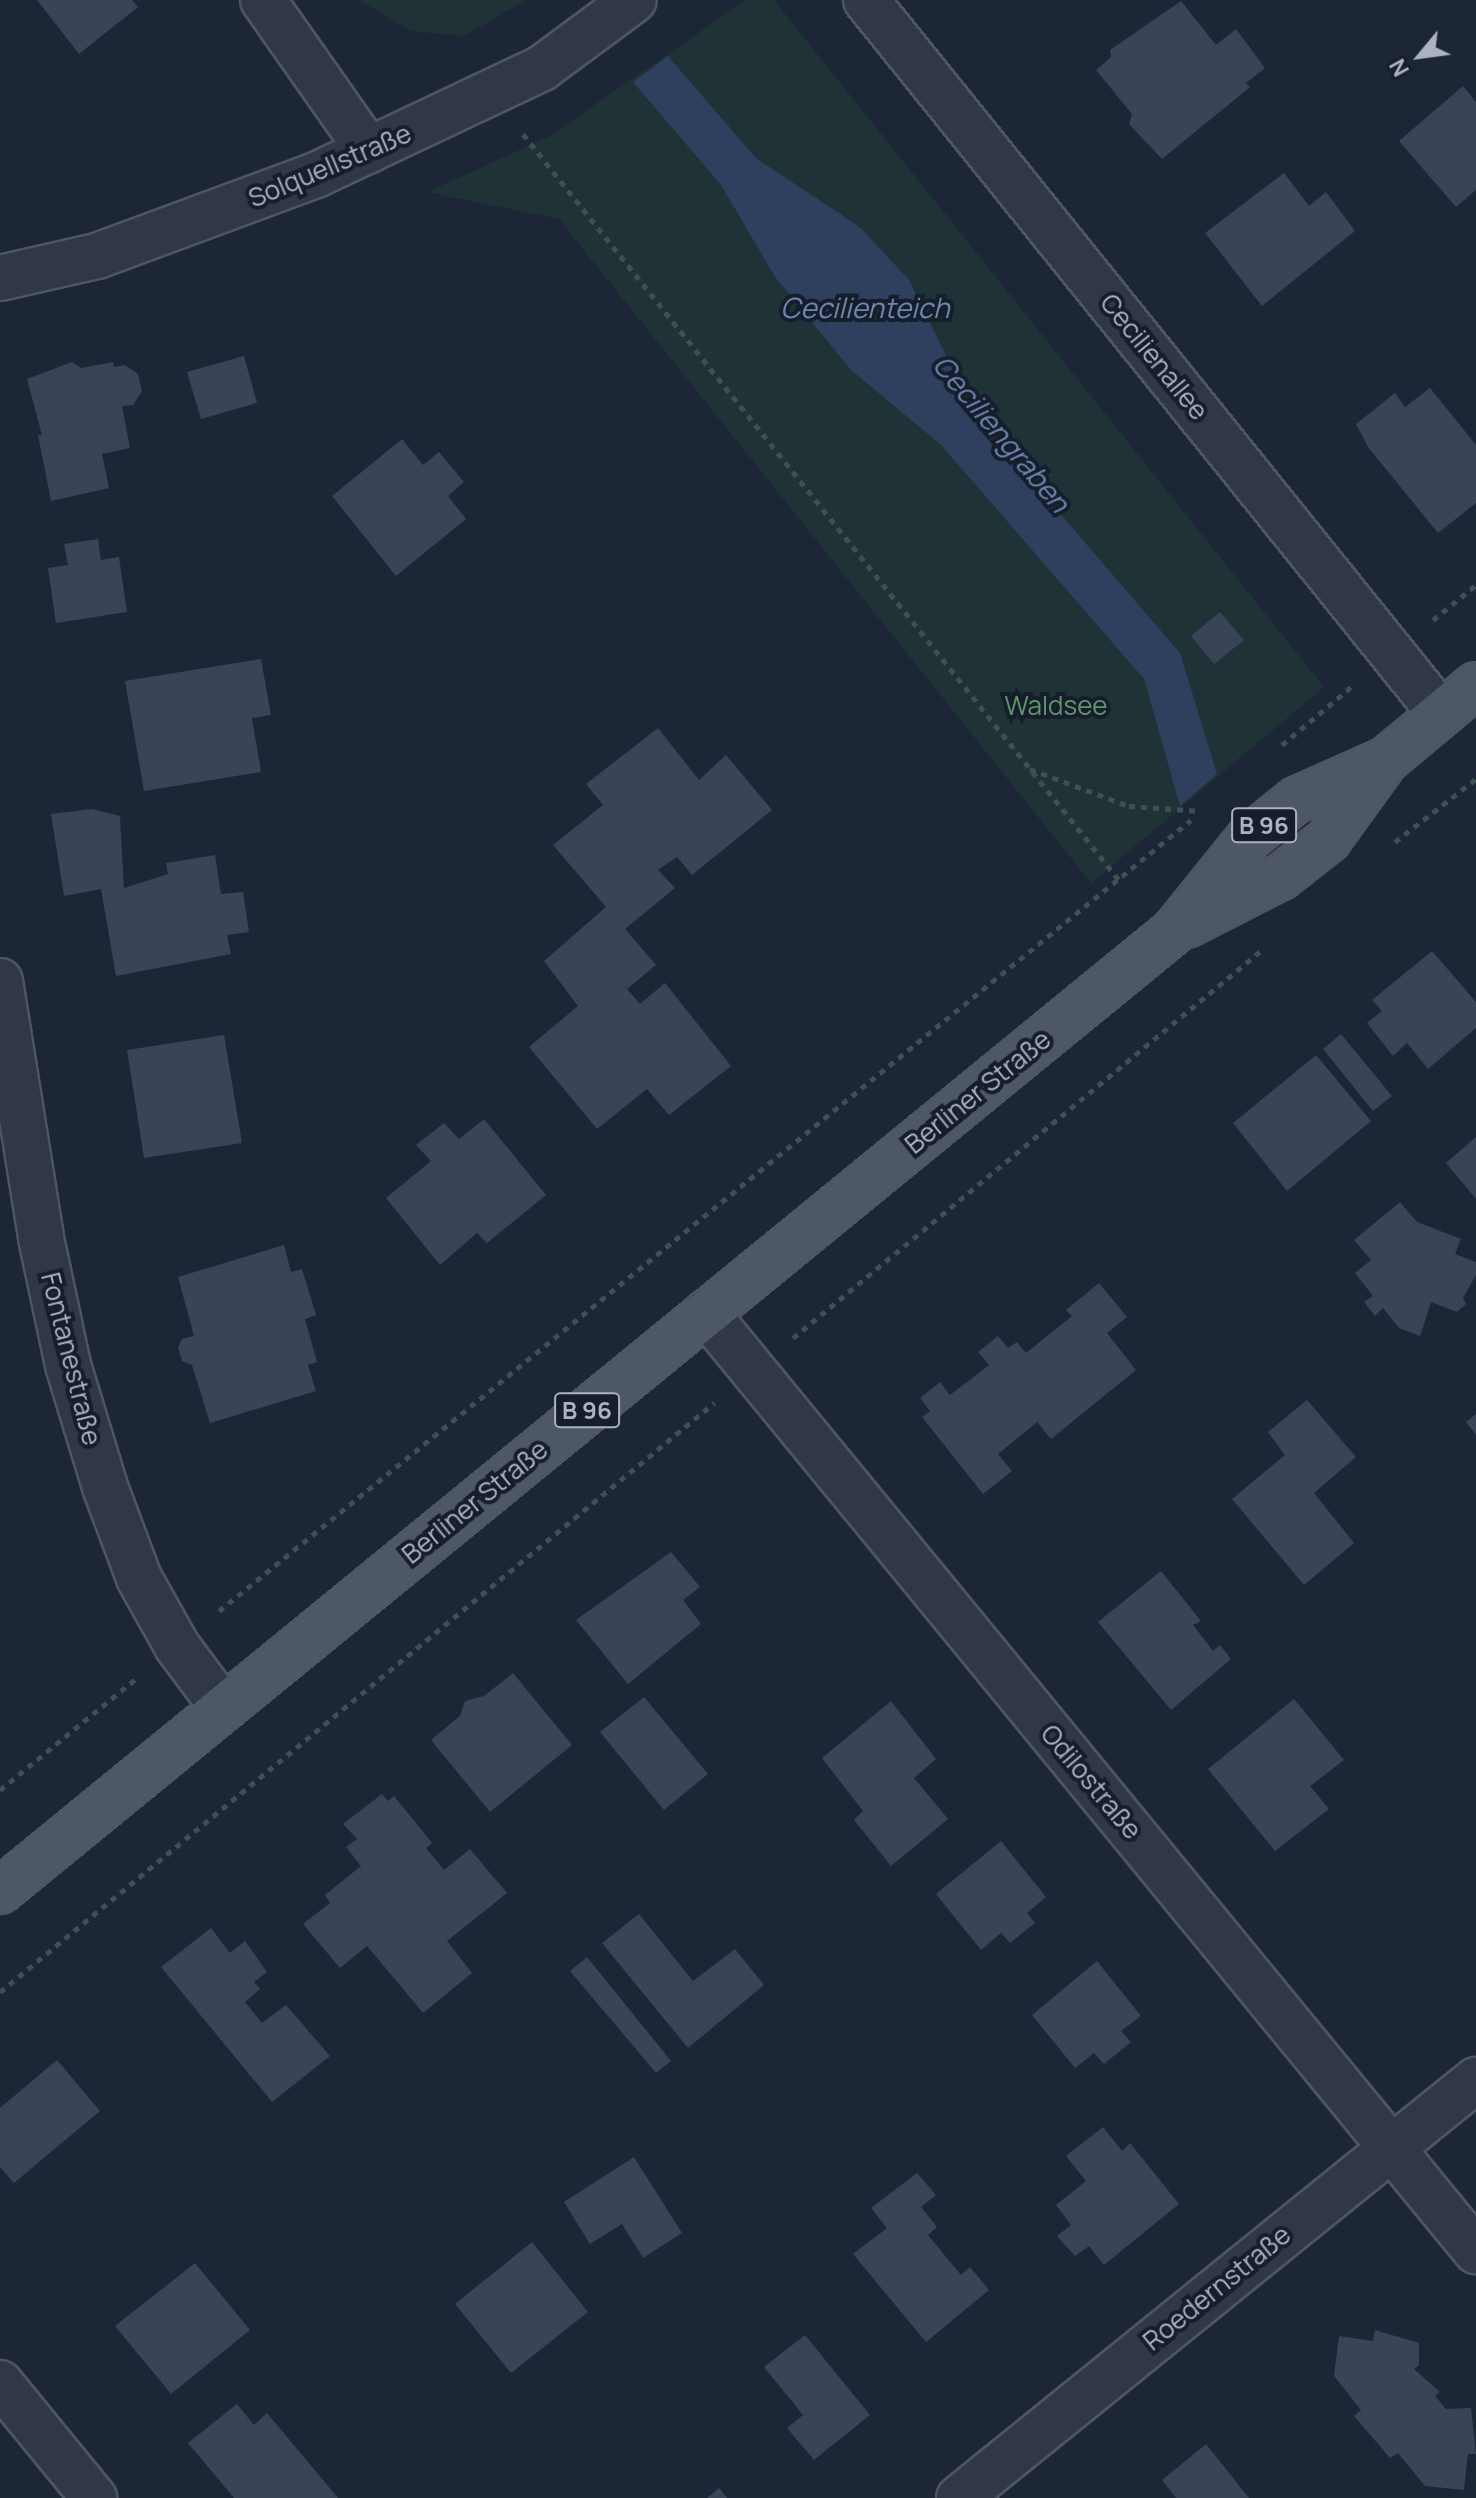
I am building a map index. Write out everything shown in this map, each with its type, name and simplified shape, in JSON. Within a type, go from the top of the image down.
[{"type":"main road","name":"Berliner Straße","points":[[0,1891],[1174,931],[1281,877],[1328,840],[1386,760],[1476,685]]},
{"type":"street","points":[[263,0],[369,151]]},
{"type":"street","name":"Solquellstraße","points":[[0,278],[97,256],[226,211],[369,151],[542,68],[634,0]]},
{"type":"street","name":"Cecilienallee","points":[[866,0],[1441,714]]},
{"type":"street","name":"Fontanestraße","points":[[0,981],[41,1238],[68,1365],[105,1487],[139,1578],[177,1646],[223,1708]]},
{"type":"street","name":"Odilostraße","points":[[706,1313],[1476,2251]]},
{"type":"street","name":"Roedernstraße","points":[[959,2498],[1476,2080]]},
{"type":"street","points":[[0,2383],[94,2498]]},
{"type":"path","points":[[496,91],[546,167],[1119,880]]},
{"type":"path","points":[[1434,619],[1476,585]]},
{"type":"path","points":[[1276,750],[1345,692]]},
{"type":"path","points":[[1029,768],[1129,806],[1202,811]]},
{"type":"path","points":[[1391,846],[1476,779]]},
{"type":"path","points":[[208,1621],[1212,803]]},
{"type":"path","points":[[782,1348],[1272,942]]},
{"type":"path","points":[[0,1992],[726,1394]]},
{"type":"path","points":[[0,1790],[140,1676]]},
{"type":"green space","points":[[359,0],[526,0],[464,36],[411,31]]},
{"type":"green space","name":"Waldsee","points":[[746,0],[774,0],[1324,687],[1091,883],[559,219],[428,192],[550,136]],"holes":[[[668,56],[756,158],[860,227],[909,280],[976,416],[1179,653],[1217,774],[1180,805],[1144,679],[941,445],[851,370],[775,277],[721,185]]]},
{"type":"water","name":"Cecilienteich","points":[[668,56],[756,158],[860,227],[909,280],[976,416],[1180,653],[1217,774],[1180,806],[1144,679],[941,445],[851,370],[775,277],[721,185],[633,82]]},
{"type":"building","points":[[37,0],[132,0],[138,7],[79,54]]},
{"type":"building","points":[[1181,1],[1216,45],[1236,29],[1265,68],[1246,83],[1250,87],[1162,159],[1129,124],[1132,114],[1096,70],[1111,57],[1110,50]]},
{"type":"building","points":[[1463,86],[1476,102],[1476,190],[1456,207],[1399,141]]},
{"type":"building","points":[[1284,173],[1309,206],[1326,192],[1355,231],[1262,306],[1205,233]]},
{"type":"building","points":[[244,356],[257,403],[201,419],[187,372]]},
{"type":"building","points":[[72,362],[81,368],[113,362],[114,367],[125,365],[138,374],[142,391],[133,405],[122,406],[130,448],[102,454],[109,488],[51,501],[38,435],[42,435],[27,379]]},
{"type":"building","points":[[1430,388],[1476,445],[1476,503],[1438,533],[1368,447],[1356,424],[1395,393],[1405,407]]},
{"type":"building","points":[[402,439],[423,465],[439,452],[464,482],[448,496],[466,519],[396,576],[332,496]]},
{"type":"building","points":[[98,539],[101,560],[119,557],[127,612],[56,623],[48,568],[68,565],[64,544]]},
{"type":"building","points":[[1220,612],[1244,640],[1214,664],[1191,636]]},
{"type":"building","points":[[261,659],[271,715],[252,718],[261,772],[144,791],[125,681]]},
{"type":"building","points":[[658,728],[699,780],[726,755],[772,810],[692,875],[677,857],[658,870],[675,888],[625,929],[656,965],[627,989],[640,1004],[665,983],[731,1066],[669,1115],[647,1089],[597,1129],[529,1047],[578,1006],[544,961],[606,907],[553,845],[603,805],[586,784]]},
{"type":"building","points":[[92,809],[120,816],[124,888],[168,874],[166,863],[215,855],[221,894],[243,892],[249,932],[227,935],[231,954],[116,976],[101,889],[64,896],[51,814]]},
{"type":"building","points":[[1432,951],[1476,1002],[1476,1028],[1428,1069],[1407,1043],[1393,1056],[1367,1023],[1382,1011],[1372,1000]]},
{"type":"building","points":[[1341,1034],[1392,1096],[1373,1111],[1323,1049]]},
{"type":"building","points":[[224,1035],[242,1143],[144,1158],[127,1050]]},
{"type":"building","points":[[1316,1055],[1371,1121],[1287,1191],[1233,1123]]},
{"type":"building","points":[[484,1119],[546,1195],[487,1243],[477,1233],[440,1265],[386,1198],[431,1161],[416,1145],[444,1123],[459,1139]]},
{"type":"building","points":[[1476,1137],[1476,1199],[1446,1163]]},
{"type":"building","points":[[1400,1202],[1417,1222],[1461,1239],[1455,1254],[1476,1262],[1476,1275],[1463,1298],[1466,1304],[1457,1312],[1431,1302],[1420,1336],[1399,1328],[1383,1308],[1375,1316],[1364,1302],[1373,1296],[1355,1273],[1371,1260],[1354,1240]]},
{"type":"building","points":[[284,1245],[291,1272],[302,1269],[316,1315],[305,1319],[317,1362],[308,1365],[316,1391],[210,1423],[192,1365],[182,1361],[178,1348],[182,1339],[194,1336],[178,1277]]},
{"type":"building","points":[[1099,1283],[1127,1317],[1107,1333],[1136,1370],[1051,1439],[1037,1422],[998,1454],[1012,1471],[983,1494],[922,1417],[930,1411],[920,1398],[940,1382],[950,1395],[989,1365],[978,1352],[998,1336],[1008,1348],[1017,1342],[1026,1353],[1072,1316],[1066,1310]]},
{"type":"building","points":[[1307,1400],[1356,1457],[1314,1493],[1354,1543],[1304,1585],[1232,1499],[1285,1455],[1268,1432]]},
{"type":"building","points":[[1476,1414],[1476,1435],[1466,1422]]},
{"type":"building","points":[[671,1552],[700,1587],[683,1600],[701,1624],[628,1684],[576,1620]]},
{"type":"building","points":[[1161,1571],[1201,1621],[1193,1625],[1213,1651],[1220,1645],[1231,1659],[1171,1710],[1098,1622]]},
{"type":"building","points":[[513,1673],[572,1745],[490,1812],[431,1740],[460,1716],[465,1701],[484,1696]]},
{"type":"building","points":[[644,1697],[708,1774],[664,1810],[600,1732]]},
{"type":"building","points":[[1294,1699],[1344,1760],[1310,1786],[1329,1809],[1275,1851],[1208,1769]]},
{"type":"building","points":[[891,1701],[936,1759],[914,1778],[948,1819],[891,1866],[854,1820],[863,1811],[822,1758]]},
{"type":"building","points":[[382,1794],[388,1801],[394,1796],[432,1843],[426,1848],[444,1870],[470,1849],[507,1893],[447,1941],[472,1973],[423,2013],[367,1946],[340,1968],[303,1924],[330,1903],[325,1895],[361,1866],[346,1847],[357,1839],[343,1824]]},
{"type":"building","points":[[1001,1841],[1046,1897],[1027,1913],[1035,1923],[1010,1943],[1001,1933],[981,1950],[936,1894]]},
{"type":"building","points":[[639,1914],[693,1981],[735,1949],[764,1985],[688,2048],[602,1943]]},
{"type":"building","points":[[211,1928],[230,1953],[245,1941],[267,1972],[254,1982],[260,1989],[245,2002],[262,2023],[286,2005],[330,2056],[272,2102],[161,1967]]},
{"type":"building","points":[[587,1957],[671,2061],[656,2073],[570,1971]]},
{"type":"building","points":[[1097,1961],[1141,2016],[1121,2031],[1131,2042],[1104,2064],[1094,2053],[1075,2068],[1032,2015]]},
{"type":"building","points":[[57,2060],[100,2111],[14,2183],[0,2167],[0,2108]]},
{"type":"building","points":[[1103,2127],[1122,2151],[1130,2143],[1179,2204],[1104,2265],[1089,2246],[1075,2256],[1057,2236],[1071,2225],[1056,2205],[1086,2181],[1066,2156]]},
{"type":"building","points":[[634,2157],[682,2233],[643,2258],[622,2224],[590,2244],[564,2202]]},
{"type":"building","points":[[917,2173],[936,2195],[921,2207],[937,2227],[928,2235],[961,2275],[970,2267],[989,2290],[926,2342],[853,2254],[887,2228],[871,2208]]},
{"type":"building","points":[[532,2242],[588,2312],[511,2373],[455,2304]]},
{"type":"building","points":[[195,2263],[250,2330],[171,2394],[115,2326]]},
{"type":"building","points":[[1375,2330],[1419,2343],[1419,2365],[1414,2369],[1440,2392],[1435,2396],[1446,2409],[1471,2408],[1476,2454],[1468,2454],[1464,2490],[1425,2486],[1398,2453],[1390,2458],[1354,2416],[1361,2410],[1334,2376],[1339,2336],[1373,2341]]},
{"type":"building","points":[[805,2335],[870,2415],[814,2460],[787,2428],[803,2415],[764,2367]]},
{"type":"building","points":[[237,2404],[254,2425],[267,2413],[338,2498],[234,2498],[188,2443]]},
{"type":"building","points":[[1206,2444],[1249,2498],[1176,2498],[1162,2480]]},
{"type":"building","points":[[719,2488],[727,2498],[707,2498]]},
{"type":"water label","name":"Ceciliengraben","points":[[1002,433]]}]
